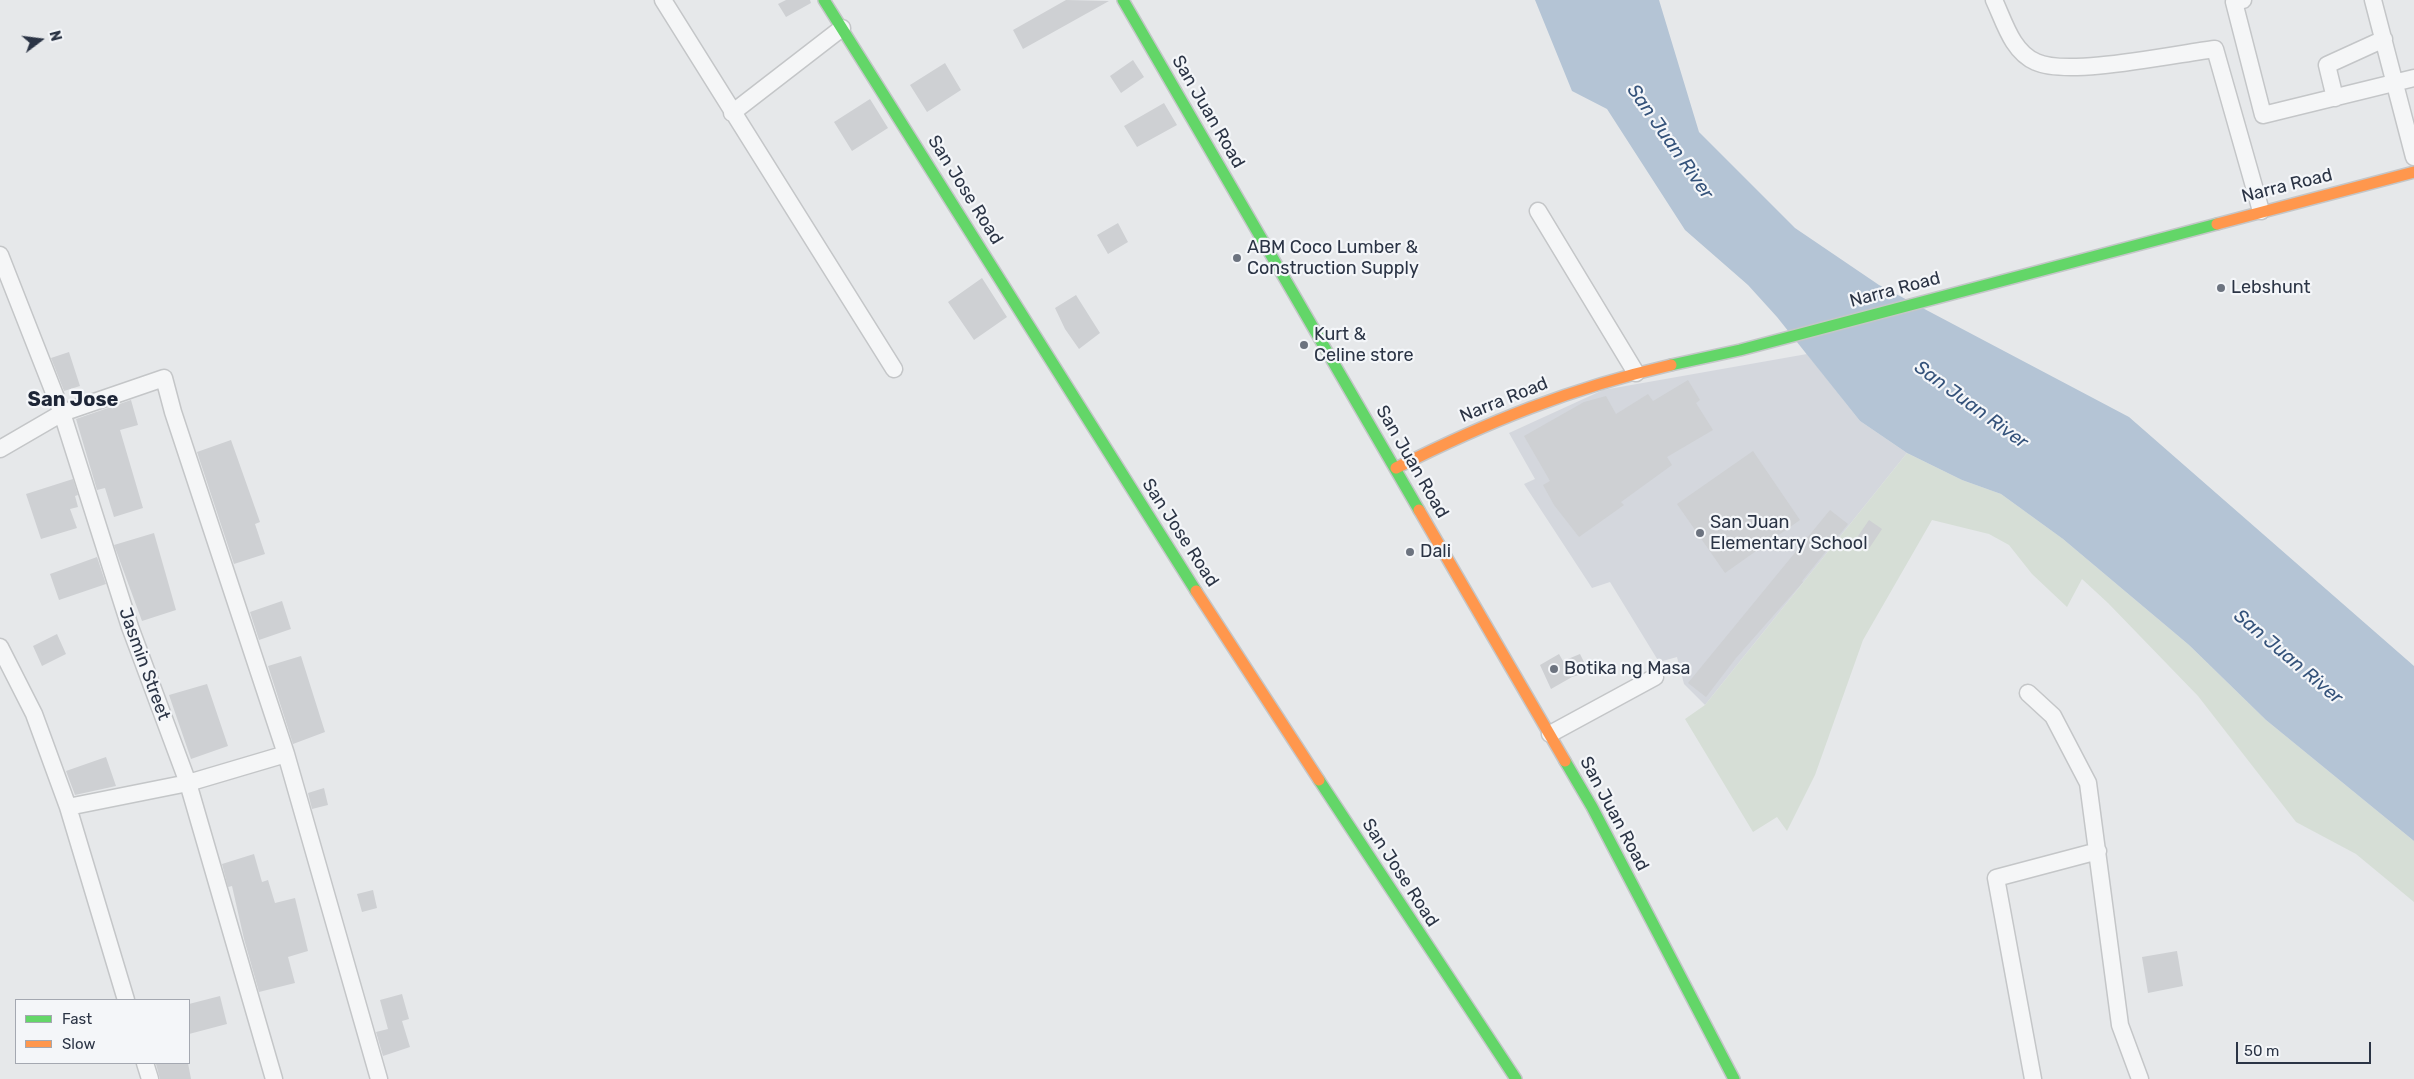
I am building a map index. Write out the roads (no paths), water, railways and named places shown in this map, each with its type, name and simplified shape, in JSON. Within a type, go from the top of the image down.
[{"type":"street","points":[[663,0],[894,369]]},
{"type":"street","name":"San Jose Road","points":[[824,0],[1169,549],[1478,1024],[1516,1079]]},
{"type":"street","name":"San Juan Road","points":[[1123,0],[1592,807],[1734,1079]]},
{"type":"street","points":[[1994,0],[2014,45],[2035,62],[2072,68],[2215,49],[2261,211]]},
{"type":"street","points":[[2243,0],[2234,2],[2263,115],[2414,78]]},
{"type":"street","points":[[2373,0],[2414,157]]},
{"type":"street","points":[[732,113],[842,28]]},
{"type":"street","points":[[2335,98],[2327,65],[2384,39]]},
{"type":"street","name":"Narra Road","points":[[1396,468],[1477,428],[1530,406],[1636,372],[1740,350],[2414,172]]},
{"type":"street","points":[[1538,211],[1636,372]]},
{"type":"street","name":"Jasmin Street","points":[[0,255],[62,413],[130,627],[188,783],[274,1079]]},
{"type":"street","points":[[0,449],[62,413],[164,378],[286,754],[380,1079]]},
{"type":"street","points":[[0,647],[34,714],[68,807],[126,999]]},
{"type":"street","points":[[1550,734],[1656,678]]},
{"type":"street","points":[[2028,693],[2054,716],[2088,783],[2120,1025],[2140,1079]]},
{"type":"street","points":[[68,807],[188,783],[286,754]]},
{"type":"street","points":[[2033,1079],[1996,878],[2098,851]]},
{"type":"street","points":[[145,1064],[150,1079]]},
{"type":"water","name":"San Juan River","points":[[1535,0],[1659,0],[1699,132],[1795,228],[1879,285],[2129,417],[2414,666],[2414,841],[2266,720],[2189,645],[2063,539],[2001,494],[1962,480],[1907,453],[1860,421],[1777,317],[1748,285],[1685,230],[1607,109],[1572,91]]},
{"type":"place","name":"ABM Coco Lumber & Construction Supply","points":[[1237,258]]},
{"type":"place","name":"Lebshunt","points":[[2221,288]]},
{"type":"place","name":"Kurt & Celine store","points":[[1304,345]]},
{"type":"place","name":"San Juan Elementary School","points":[[1700,533]]},
{"type":"place","name":"Dali","points":[[1410,552]]},
{"type":"place","name":"Botika ng Masa","points":[[1554,669]]},
{"type":"district","name":"San Jose","points":[[73,400]]}]
